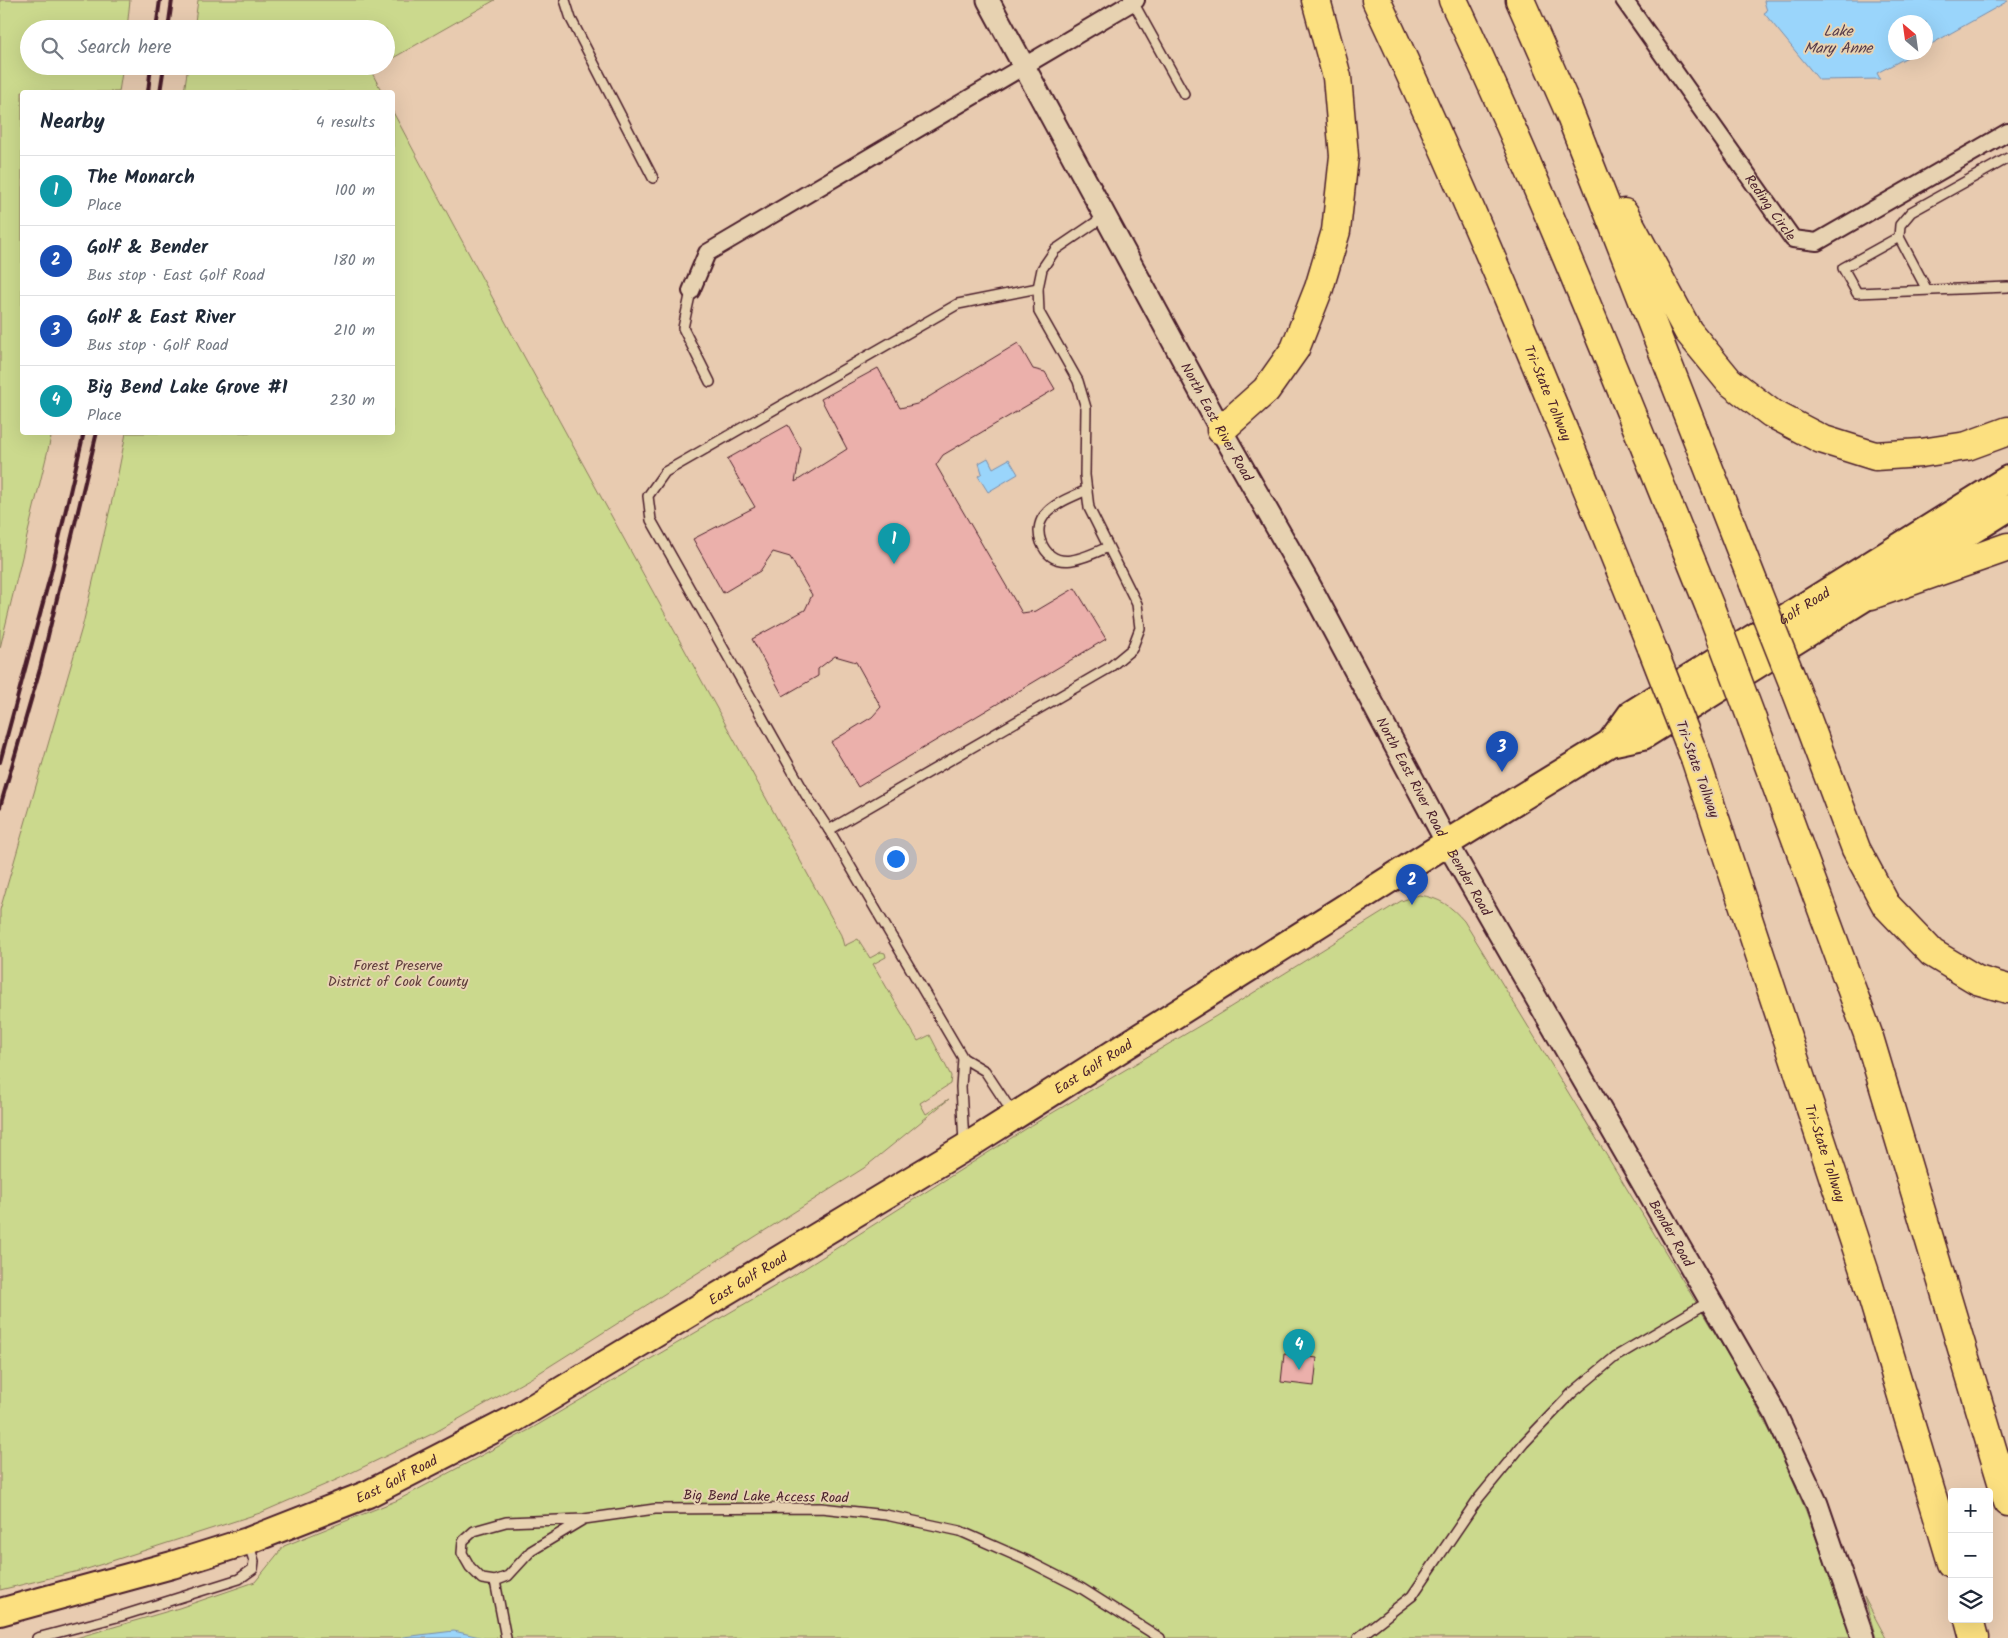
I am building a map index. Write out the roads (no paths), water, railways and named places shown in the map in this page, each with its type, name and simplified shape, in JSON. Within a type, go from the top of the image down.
[{"type":"highway","points":[[1222,430],[1266,390],[1295,349],[1319,288],[1336,231],[1344,156],[1337,77],[1316,0]]},
{"type":"highway","name":"Tri-State Tollway","points":[[1376,0],[1466,198],[1530,346],[1695,758],[1867,1279],[1948,1550]]},
{"type":"highway","points":[[1453,0],[1485,68],[1609,357],[1711,610],[1753,722],[1868,1034],[2008,1502]]},
{"type":"highway","points":[[1520,0],[1568,109],[1796,690],[1856,849],[1886,905],[1932,953],[1977,980],[2008,989]]},
{"type":"highway","points":[[1568,109],[1688,331],[1729,381],[1771,413],[1821,439],[1875,456],[1921,453],[1967,446],[2008,432]]},
{"type":"highway","points":[[1871,595],[2008,547]]},
{"type":"highway","points":[[1970,1623],[1974,1638]]},
{"type":"main road","name":"Golf Road","points":[[1610,743],[1631,714],[2008,479]]},
{"type":"main road","name":"Golf Road","points":[[1447,843],[1610,743],[1642,736],[2008,508]]},
{"type":"main road","name":"East Golf Road","points":[[0,1612],[172,1565],[248,1541],[368,1494],[514,1419],[964,1148],[1447,843]]},
{"type":"street","name":"North East River Road","points":[[988,0],[1222,430],[1309,584],[1447,843]]},
{"type":"street","name":"Reding Circle","points":[[1624,0],[1793,239],[1816,242],[2008,132]]},
{"type":"street","points":[[691,291],[707,253],[1134,1]]},
{"type":"street","name":"Bender Road","points":[[1447,843],[1775,1414],[1817,1504],[1863,1638]]},
{"type":"lane","points":[[565,0],[571,20],[653,178]]},
{"type":"lane","points":[[1134,1],[1184,94]]},
{"type":"lane","points":[[1927,290],[1899,237],[1900,225],[1911,212],[2008,158]]},
{"type":"lane","points":[[829,830],[1109,668],[1132,649],[1140,628],[1137,604],[1089,508],[1086,408],[1078,381],[1040,312],[1038,288],[1042,269],[1055,250],[1106,216]]},
{"type":"lane","points":[[1899,237],[1843,268],[1857,293],[2006,286]]},
{"type":"lane","points":[[1015,1116],[985,1071],[962,1058],[829,830],[806,795],[651,520],[648,496],[665,472],[958,304],[1038,288]]},
{"type":"lane","points":[[691,291],[683,328],[710,382]]},
{"type":"lane","points":[[1087,490],[1052,508],[1042,518],[1039,528],[1041,541],[1045,551],[1054,560],[1066,562],[1083,558],[1108,547]]},
{"type":"lane","points":[[962,1058],[961,1087],[964,1148]]},
{"type":"lane","points":[[1358,1638],[1412,1596],[1478,1499],[1524,1443],[1572,1393],[1615,1357],[1710,1300]]},
{"type":"lane","name":"Big Bend Lake Access Road","points":[[584,1519],[531,1551],[508,1576],[495,1581],[482,1579],[470,1567],[462,1553],[462,1542],[474,1531],[506,1522],[584,1519],[655,1509],[704,1507],[821,1508],[886,1515],[960,1532],[1028,1561],[1081,1588],[1160,1638]]},
{"type":"lane","points":[[38,1638],[121,1616],[239,1578],[253,1569],[254,1561],[248,1541]]},
{"type":"lane","points":[[495,1581],[506,1638]]},
{"type":"water","name":"Lake Mary Anne","points":[[2008,0],[1933,43],[1933,15],[1888,15],[1888,60],[1902,60],[1877,73],[1880,79],[1819,80],[1764,13],[1767,11],[1764,1]]},
{"type":"water","points":[[988,458],[993,468],[1009,459],[1018,474],[988,492],[978,476],[982,473],[979,463]]},
{"type":"water","points":[[454,1631],[484,1638],[401,1638],[403,1637]]},
{"type":"railway","points":[[157,20],[160,0]]},
{"type":"railway","points":[[169,20],[172,0]]},
{"type":"railway","points":[[148,90],[150,75]]},
{"type":"railway","points":[[160,90],[163,75]]},
{"type":"railway","points":[[0,762],[51,573],[83,435]]},
{"type":"railway","points":[[0,807],[40,669],[96,435]]},
{"type":"place","name":"The Monarch","points":[[894,564]]},
{"type":"place","name":"Golf & East River","points":[[1502,772]]},
{"type":"place","name":"Golf & Bender","points":[[1412,905]]},
{"type":"place","name":"Big Bend Lake Grove #1","points":[[1299,1370]]},
{"type":"park label","name":"Forest Preserve District of Cook County","points":[[398,974]]}]
